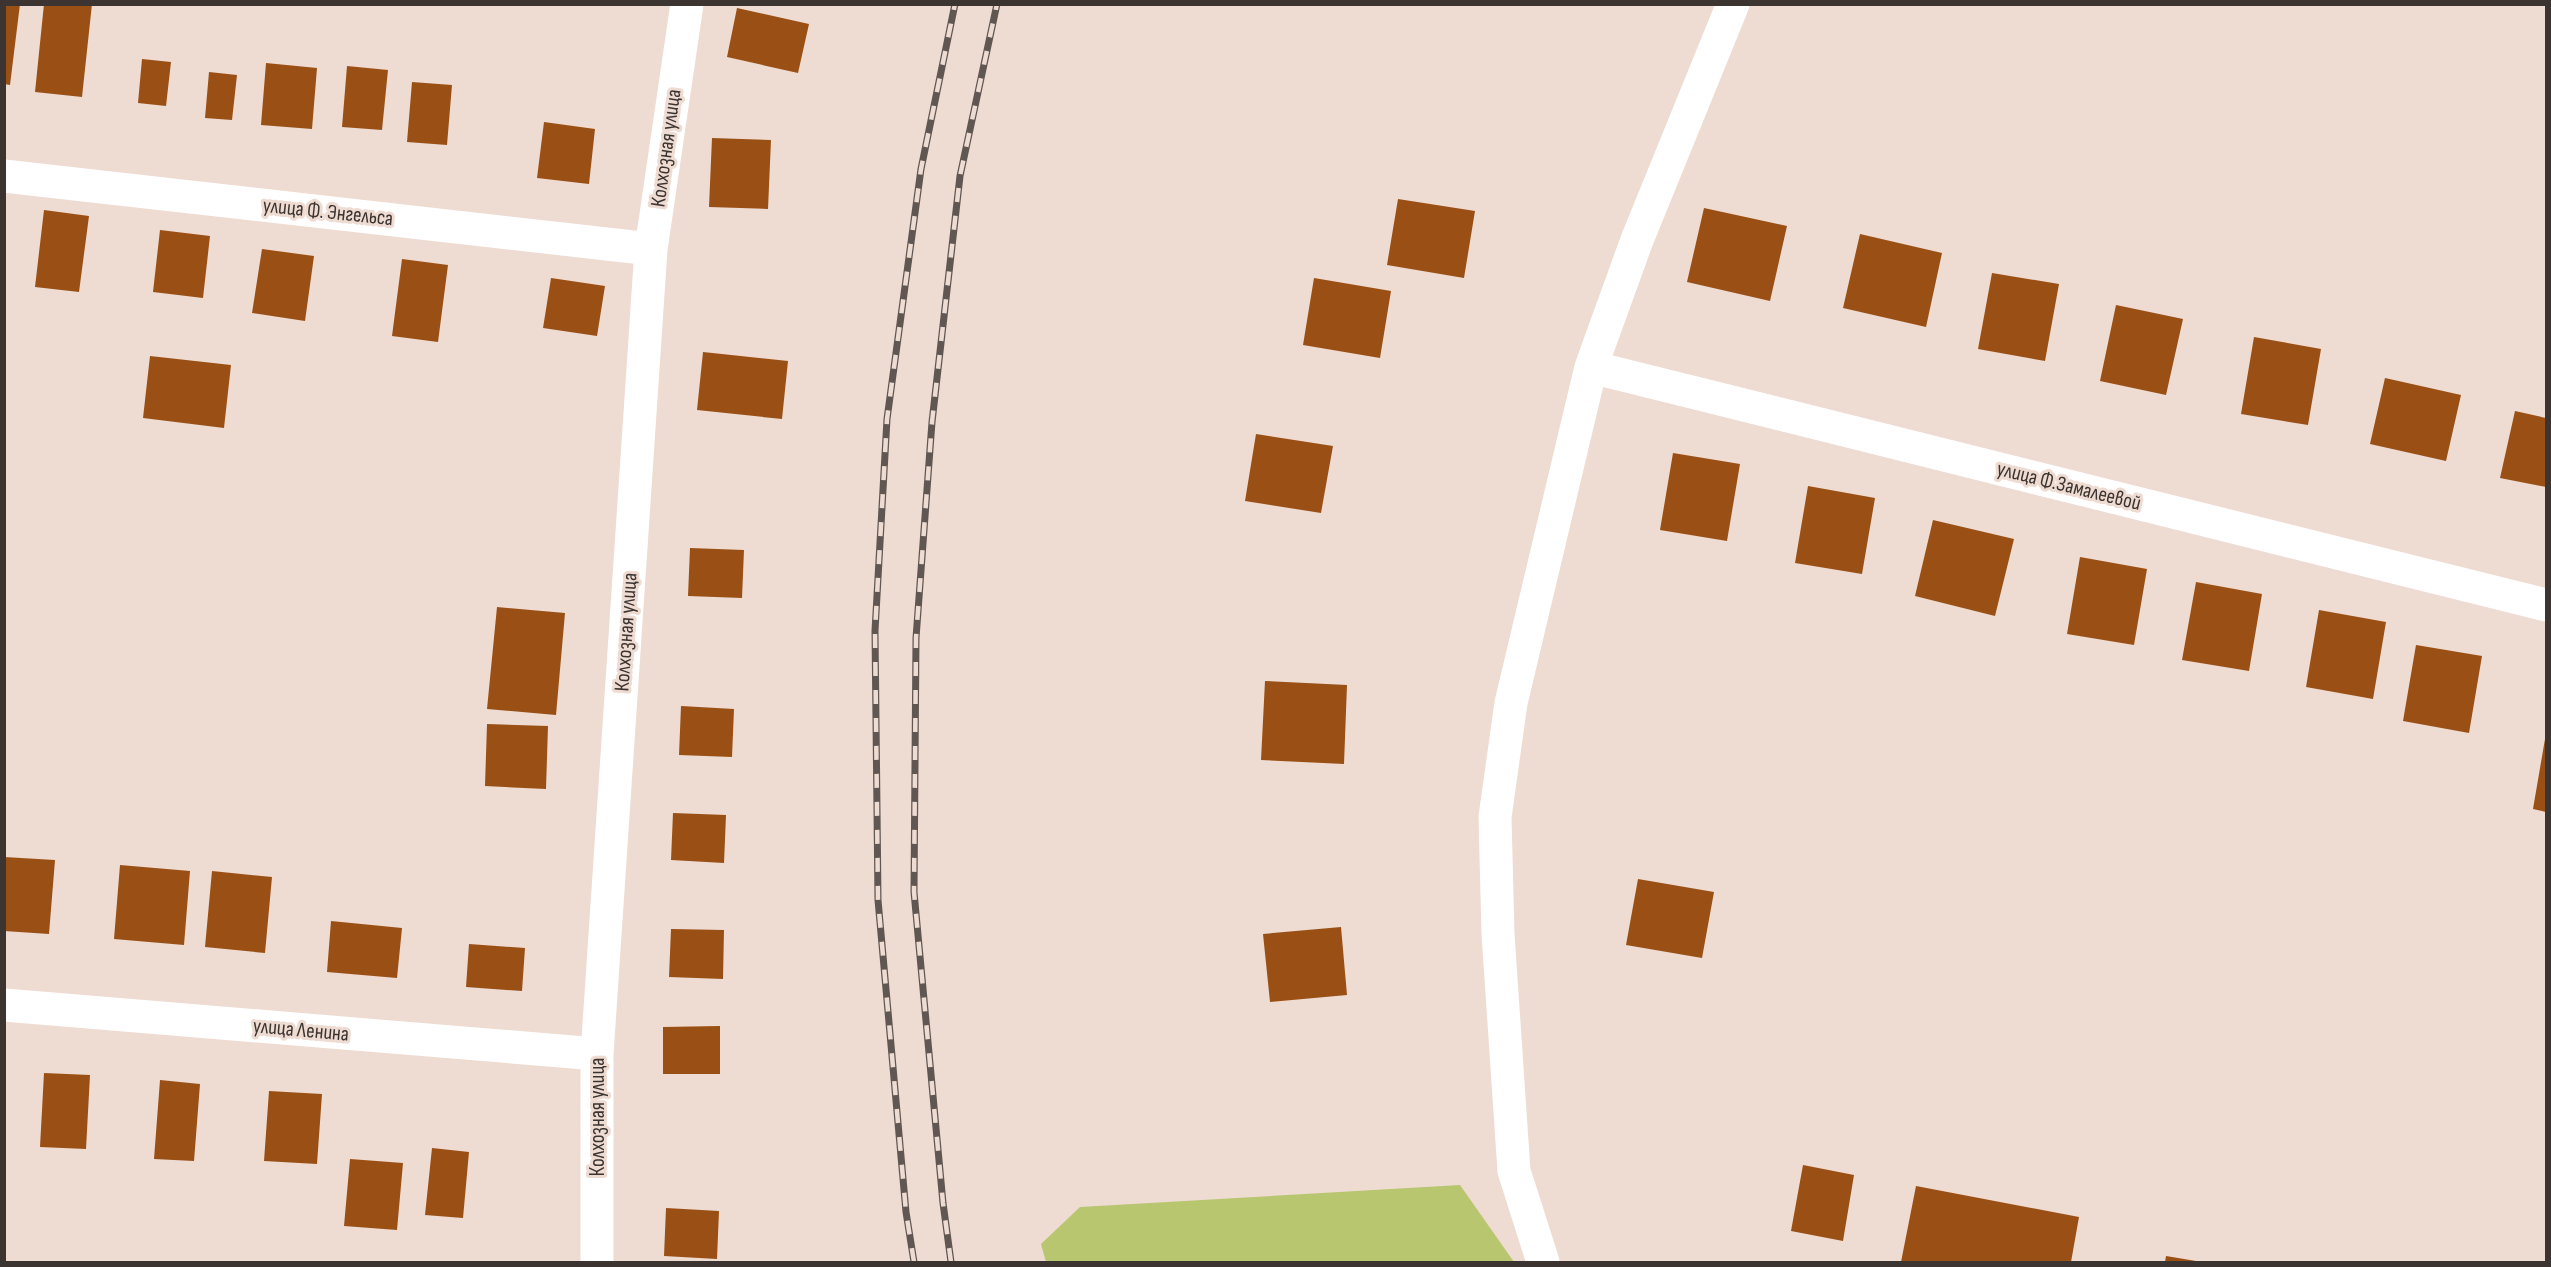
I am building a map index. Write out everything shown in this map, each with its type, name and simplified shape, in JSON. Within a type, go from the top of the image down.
[{"type":"street","name":"Колхозная улица","points":[[597,1263],[597,1054],[651,249],[687,4]]},
{"type":"street","points":[[1543,1263],[1514,1171],[1498,934],[1495,817],[1511,703],[1591,367],[1637,240],[1733,4]]},
{"type":"street","name":"улица Ф. Энгельса","points":[[4,176],[651,249]]},
{"type":"street","name":"улица Ф.Замалеевой","points":[[1591,367],[2547,604]]},
{"type":"street","name":"улица Ленина","points":[[4,1005],[597,1054]]},
{"type":"green space","points":[[1460,1185],[1514,1262],[1046,1262],[1041,1244],[1080,1207]]},
{"type":"building","points":[[4,4],[20,4],[10,85],[4,84]]},
{"type":"building","points":[[44,4],[92,4],[82,97],[35,92]]},
{"type":"building","points":[[737,8],[809,24],[798,73],[727,57]]},
{"type":"building","points":[[142,59],[171,62],[166,106],[138,103]]},
{"type":"building","points":[[266,63],[317,68],[312,129],[261,125]]},
{"type":"building","points":[[347,66],[388,70],[382,130],[342,127]]},
{"type":"building","points":[[209,72],[237,75],[232,120],[205,118]]},
{"type":"building","points":[[412,82],[452,85],[447,145],[407,142]]},
{"type":"building","points":[[544,122],[595,129],[589,184],[537,178]]},
{"type":"building","points":[[712,138],[771,140],[768,209],[709,207]]},
{"type":"building","points":[[1398,199],[1475,211],[1464,278],[1387,265]]},
{"type":"building","points":[[1704,208],[1787,226],[1770,301],[1687,282]]},
{"type":"building","points":[[44,210],[89,216],[79,292],[35,287]]},
{"type":"building","points":[[160,230],[210,236],[203,298],[153,292]]},
{"type":"building","points":[[1860,234],[1942,253],[1926,327],[1843,308]]},
{"type":"building","points":[[262,249],[314,256],[305,321],[252,313]]},
{"type":"building","points":[[402,259],[448,265],[438,342],[392,336]]},
{"type":"building","points":[[1992,273],[2059,284],[2045,361],[1978,349]]},
{"type":"building","points":[[551,278],[605,286],[597,336],[543,328]]},
{"type":"building","points":[[1314,278],[1391,291],[1380,358],[1303,345]]},
{"type":"building","points":[[2116,305],[2183,319],[2166,395],[2100,381]]},
{"type":"building","points":[[2254,337],[2321,349],[2308,425],[2241,414]]},
{"type":"building","points":[[703,352],[788,361],[782,419],[697,410]]},
{"type":"building","points":[[150,356],[231,365],[224,428],[143,418]]},
{"type":"building","points":[[2385,378],[2461,395],[2446,461],[2370,444]]},
{"type":"building","points":[[2515,411],[2546,418],[2546,487],[2500,478]]},
{"type":"building","points":[[1256,434],[1333,446],[1321,513],[1245,501]]},
{"type":"building","points":[[1673,453],[1740,464],[1727,541],[1660,530]]},
{"type":"building","points":[[1808,486],[1875,498],[1862,574],[1795,563]]},
{"type":"building","points":[[1933,520],[2014,539],[1995,616],[1915,596]]},
{"type":"building","points":[[690,548],[744,550],[742,598],[688,596]]},
{"type":"building","points":[[2080,557],[2147,569],[2134,645],[2067,634]]},
{"type":"building","points":[[2196,582],[2262,594],[2249,671],[2182,660]]},
{"type":"building","points":[[497,607],[565,613],[556,715],[487,709]]},
{"type":"building","points":[[2319,610],[2386,622],[2373,699],[2306,687]]},
{"type":"building","points":[[2416,645],[2482,656],[2469,733],[2403,721]]},
{"type":"building","points":[[1265,681],[1347,685],[1344,764],[1261,760]]},
{"type":"building","points":[[681,706],[734,709],[732,757],[679,755]]},
{"type":"building","points":[[487,724],[548,726],[546,789],[485,786]]},
{"type":"building","points":[[2546,739],[2546,812],[2533,809]]},
{"type":"building","points":[[673,813],[726,815],[724,863],[671,860]]},
{"type":"building","points":[[4,857],[55,860],[49,934],[4,931]]},
{"type":"building","points":[[120,865],[190,871],[184,945],[114,939]]},
{"type":"building","points":[[212,871],[272,877],[265,953],[205,947]]},
{"type":"building","points":[[1638,879],[1714,892],[1702,958],[1626,945]]},
{"type":"building","points":[[331,921],[402,928],[397,978],[327,972]]},
{"type":"building","points":[[1341,927],[1347,995],[1270,1002],[1263,934]]},
{"type":"building","points":[[671,929],[724,930],[723,979],[669,977]]},
{"type":"building","points":[[469,944],[525,948],[522,991],[466,987]]},
{"type":"building","points":[[720,1026],[720,1074],[663,1074],[663,1027]]},
{"type":"building","points":[[44,1073],[90,1075],[86,1149],[40,1147]]},
{"type":"building","points":[[160,1080],[200,1084],[194,1161],[154,1159]]},
{"type":"building","points":[[269,1091],[322,1094],[317,1164],[264,1161]]},
{"type":"building","points":[[432,1148],[469,1152],[463,1218],[425,1215]]},
{"type":"building","points":[[350,1159],[403,1163],[397,1230],[344,1226]]},
{"type":"building","points":[[1803,1165],[1854,1175],[1843,1241],[1791,1231]]},
{"type":"building","points":[[1916,1186],[2079,1217],[2071,1262],[1901,1262]]},
{"type":"building","points":[[666,1208],[719,1211],[717,1259],[664,1256]]},
{"type":"building","points":[[2166,1256],[2196,1261],[2196,1262],[2165,1262]]},
{"type":"railway","points":[[914,1262],[906,1212],[878,900],[875,631],[887,419],[921,169],[955,4]]},
{"type":"railway","points":[[951,1262],[943,1203],[914,892],[916,638],[932,422],[960,176],[997,4]]}]
